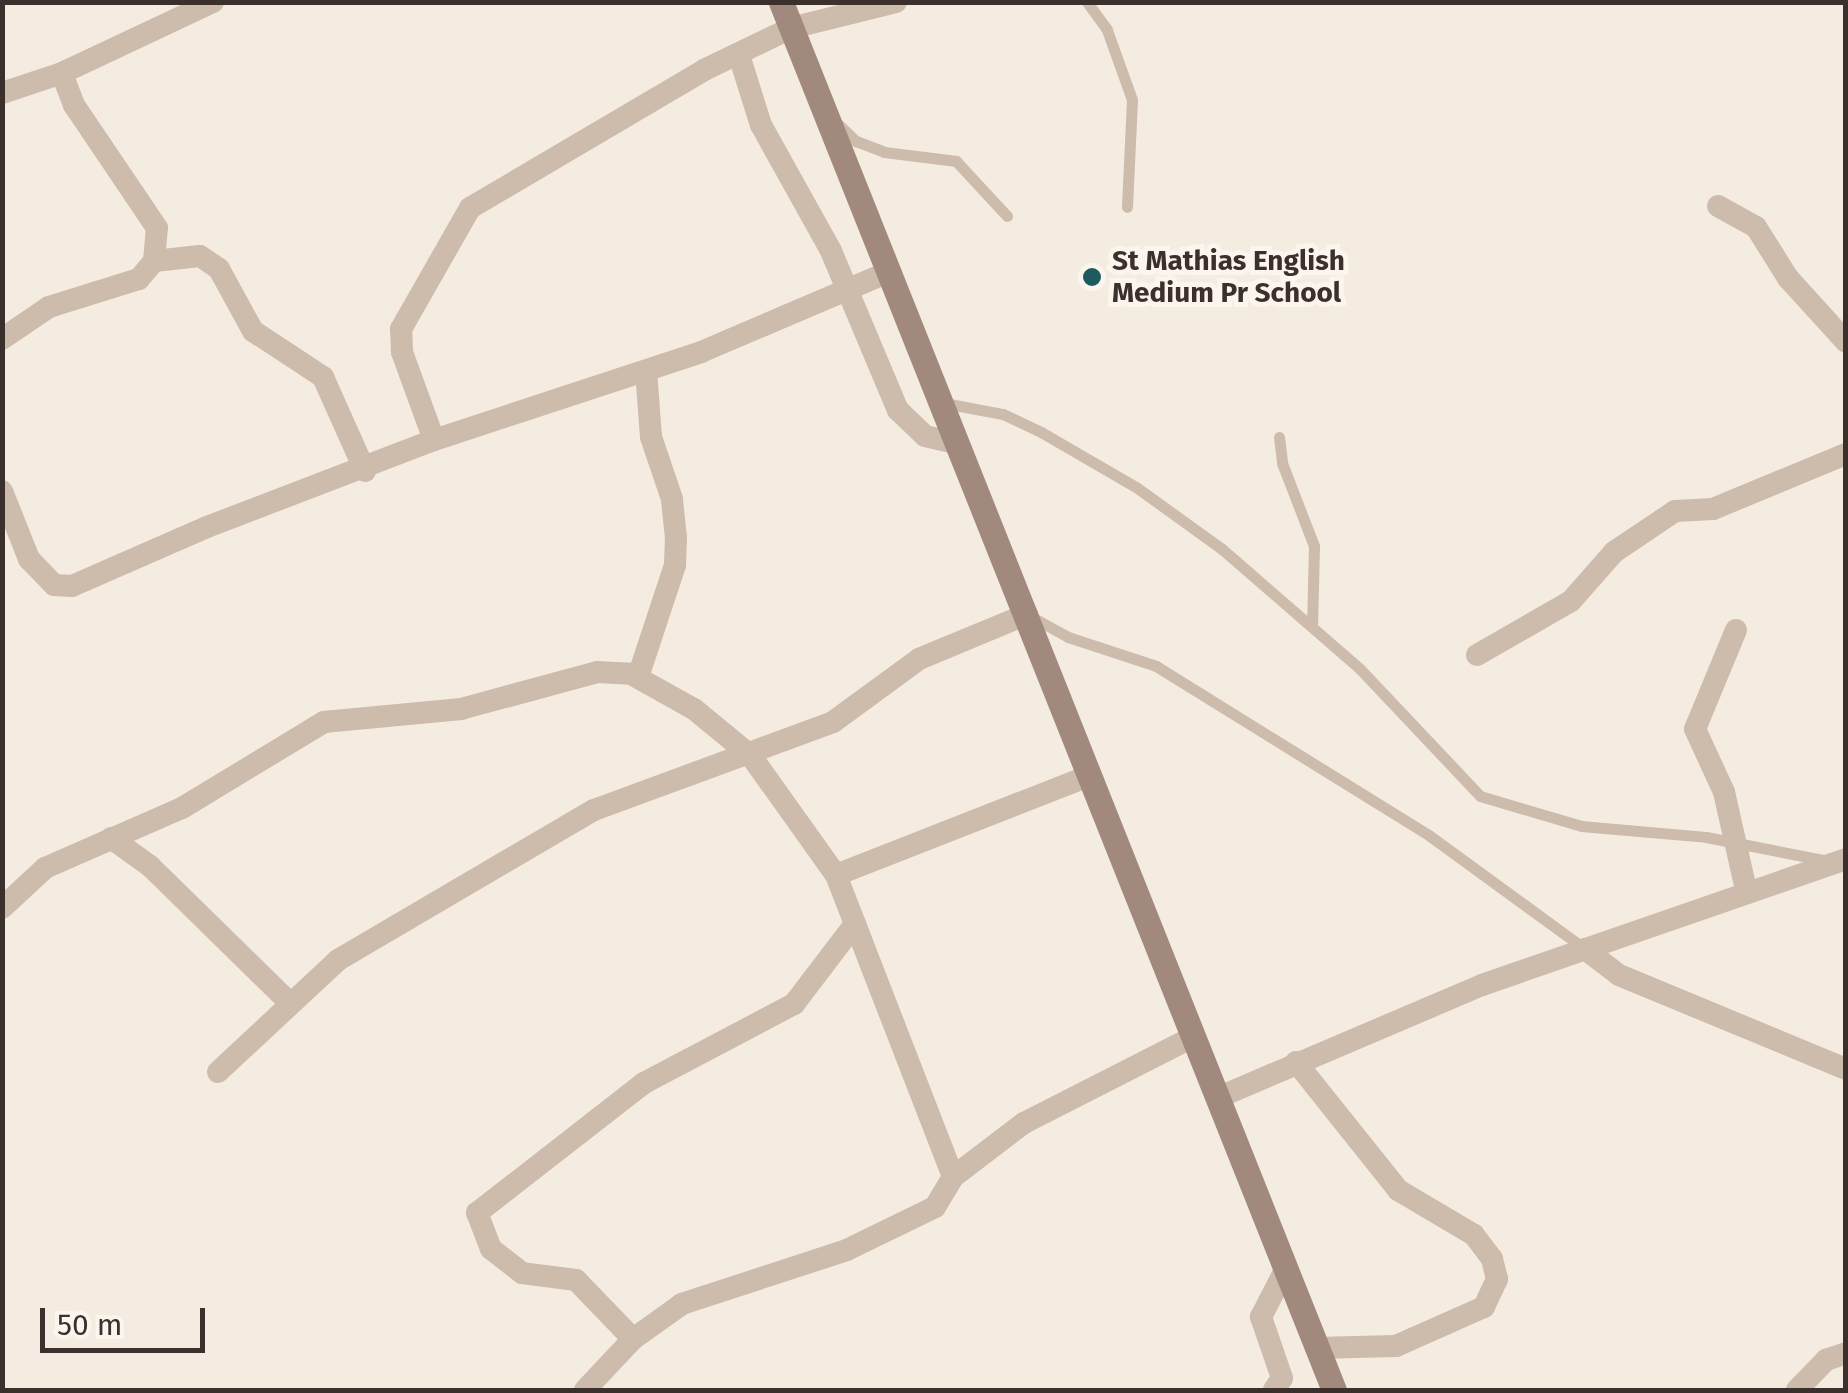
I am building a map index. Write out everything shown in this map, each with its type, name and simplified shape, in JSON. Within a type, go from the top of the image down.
[{"type":"main road","points":[[781,2],[886,274],[1027,614],[1334,1390]]},
{"type":"street","points":[[2,93],[62,73],[214,2]]},
{"type":"street","points":[[434,440],[402,352],[401,329],[464,215],[660,94],[791,28],[896,2]]},
{"type":"street","points":[[739,55],[762,125],[848,290],[898,410],[925,436],[956,443]]},
{"type":"street","points":[[2,339],[49,307],[138,279],[154,261],[157,228],[74,105],[62,73]]},
{"type":"street","points":[[1718,206],[1756,227],[1788,278],[1846,342]]},
{"type":"street","points":[[154,261],[200,256],[219,269],[253,331],[323,378],[365,470]]},
{"type":"street","points":[[2,492],[29,559],[54,585],[72,586],[207,527],[365,470],[434,440],[646,371],[886,274]]},
{"type":"street","points":[[638,677],[675,566],[676,538],[650,436],[646,371]]},
{"type":"street","points":[[1477,655],[1570,600],[1614,552],[1675,511],[1713,509],[1846,454]]},
{"type":"street","points":[[218,1072],[338,960],[594,810],[752,756],[854,712],[919,659],[953,641],[1027,614]]},
{"type":"street","points":[[1736,630],[1695,730],[1740,846],[1746,890]]},
{"type":"street","points":[[2,908],[44,868],[182,808],[324,722],[460,709],[597,672],[638,677],[694,709],[752,756],[836,875],[952,1177]]},
{"type":"street","points":[[836,875],[1089,776]]},
{"type":"street","points":[[111,838],[150,866],[289,1002]]},
{"type":"street","points":[[1217,1098],[1296,1062],[1585,949],[1839,860]]},
{"type":"street","points":[[633,1340],[576,1280],[522,1273],[491,1249],[477,1213],[644,1083],[794,1004],[855,924]]},
{"type":"street","points":[[1585,949],[1619,975],[1846,1069]]},
{"type":"street","points":[[585,1390],[633,1340],[682,1304],[829,1258],[935,1207],[952,1177],[1024,1123],[1193,1037]]},
{"type":"street","points":[[1296,1062],[1398,1190],[1474,1235],[1497,1279],[1484,1307],[1396,1346],[1316,1348]]},
{"type":"street","points":[[1274,1390],[1282,1378],[1261,1317],[1286,1270]]},
{"type":"street","points":[[1797,1390],[1826,1360],[1846,1353]]},
{"type":"lane","points":[[1087,2],[1107,30],[1132,100],[1126,207]]},
{"type":"lane","points":[[823,111],[856,140],[884,152],[956,161],[1007,216]]},
{"type":"lane","points":[[940,403],[1003,414],[1136,488],[1312,626],[1480,796],[1568,823],[1839,860]]},
{"type":"lane","points":[[1279,437],[1282,464],[1314,546],[1312,626]]},
{"type":"lane","points":[[1027,614],[1068,637],[1156,666],[1430,836],[1585,949]]},
{"type":"place","name":"St Mathias English Medium Pr School","points":[[1092,277]]}]
